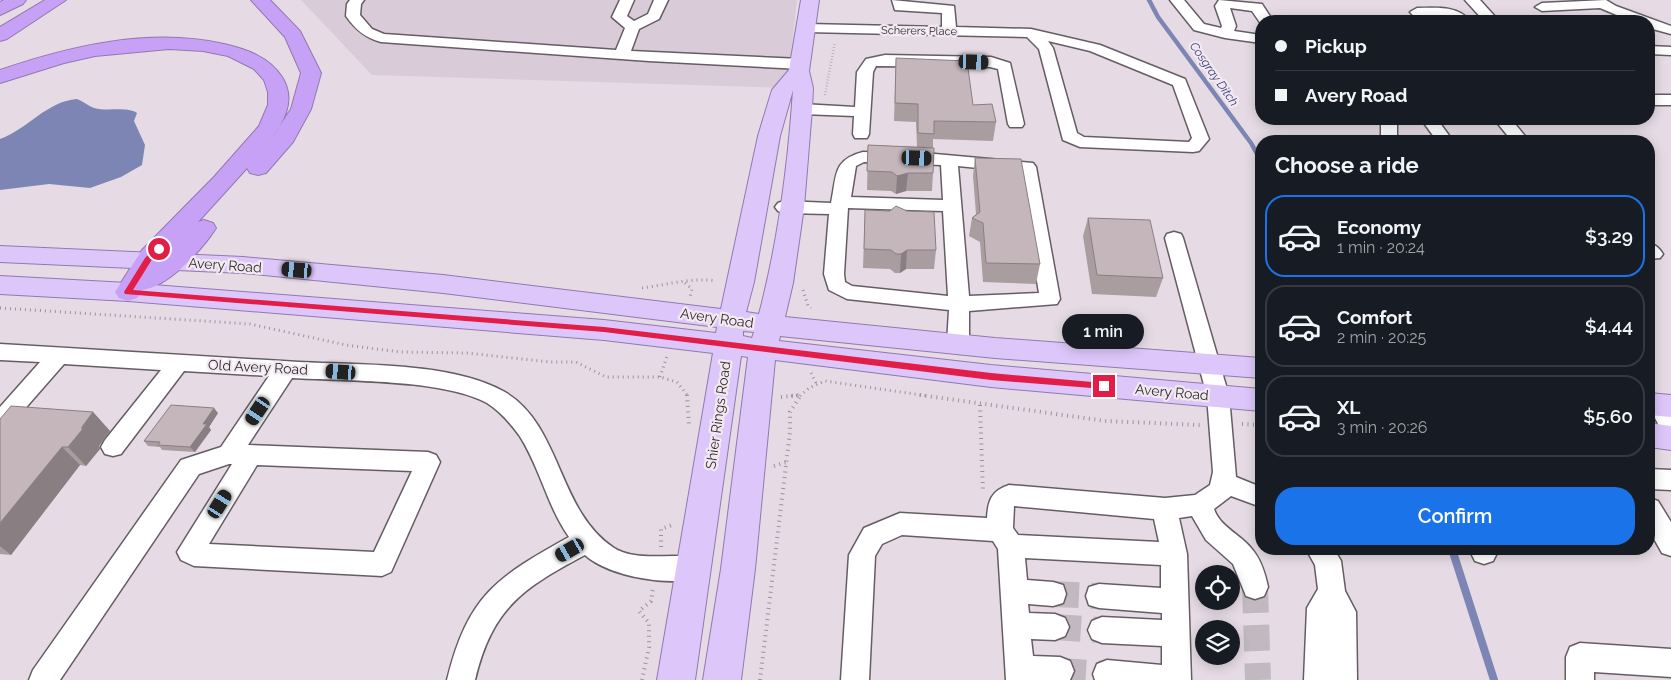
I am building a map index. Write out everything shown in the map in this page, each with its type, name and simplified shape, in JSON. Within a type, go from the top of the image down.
[{"type":"highway","points":[[0,10],[17,0]]},
{"type":"highway","points":[[0,35],[58,0]]},
{"type":"highway","points":[[128,292],[174,261],[285,137],[301,109],[311,72],[293,36],[260,0]]},
{"type":"highway","points":[[0,77],[58,58],[114,47],[143,44],[188,44],[236,52],[266,69],[275,81],[279,95],[277,112],[261,138],[236,168],[148,260],[128,292]]},
{"type":"main road","points":[[722,680],[738,569],[756,396],[765,333],[780,283],[788,207],[802,110],[803,88],[800,68],[810,0]]},
{"type":"main road","name":"Shier Rings Road","points":[[676,680],[722,396],[729,333],[773,121],[782,90],[800,68]]},
{"type":"main road","points":[[773,121],[783,130],[788,140],[788,207]]},
{"type":"main road","name":"Avery Road","points":[[0,254],[174,261],[443,284],[729,333]]},
{"type":"main road","name":"Avery Road","points":[[0,285],[128,292],[604,330],[765,333],[958,344],[1255,368]]},
{"type":"main road","name":"Avery Road","points":[[765,333],[991,376],[1255,399]]},
{"type":"main road","points":[[1655,436],[1671,438]]},
{"type":"street","points":[[357,0],[354,4],[353,16],[367,32],[381,38],[800,68]]},
{"type":"street","points":[[627,0],[619,17],[633,27]]},
{"type":"street","points":[[622,55],[633,27],[654,16],[661,0]]},
{"type":"street","points":[[898,0],[900,7],[952,4],[949,31]]},
{"type":"street","points":[[1177,0],[1198,27],[1225,34],[1255,38]]},
{"type":"street","points":[[1472,0],[1486,15]]},
{"type":"street","points":[[1542,7],[1599,2],[1630,15]]},
{"type":"street","points":[[1225,34],[1229,26],[1222,6],[1224,3],[1258,7],[1263,15]]},
{"type":"street","points":[[1420,15],[1417,12],[1442,12],[1457,15]]},
{"type":"street","points":[[1655,26],[1670,33]]},
{"type":"street","name":"Scherers Place","points":[[807,28],[1031,33],[1095,48],[1180,82],[1202,139],[1193,147],[1080,142],[1069,136],[1046,48],[1031,33]]},
{"type":"street","points":[[988,32],[991,62]]},
{"type":"street","points":[[1655,50],[1671,51]]},
{"type":"street","points":[[861,134],[865,72],[871,62],[885,60],[991,62],[1005,66],[1016,124]]},
{"type":"street","points":[[1655,100],[1671,100]]},
{"type":"street","points":[[802,110],[863,112]]},
{"type":"street","points":[[1507,125],[1516,135]]},
{"type":"street","points":[[863,157],[949,160],[1027,167],[1050,299],[959,304],[861,295],[847,292],[836,285],[834,274],[840,206],[848,165],[853,160],[863,157]]},
{"type":"street","points":[[949,160],[959,304],[958,344]]},
{"type":"street","points":[[788,207],[951,206]]},
{"type":"street","points":[[1060,671],[1020,675],[1014,591],[999,535],[1000,503],[1009,495],[1165,508],[1200,505],[1221,490],[1223,483],[1225,472],[1218,396],[1174,238]]},
{"type":"street","name":"Old Avery Road","points":[[0,352],[414,377],[474,389],[497,399],[527,430],[573,526],[586,541],[606,557],[626,564],[695,568]]},
{"type":"street","points":[[0,422],[58,356]]},
{"type":"street","points":[[113,447],[178,363]]},
{"type":"street","points":[[43,680],[190,467],[240,454],[428,462],[382,564],[194,555],[190,552],[240,454],[286,369]]},
{"type":"street","points":[[1655,479],[1671,480]]},
{"type":"street","points":[[1223,483],[1255,495]]},
{"type":"street","points":[[1200,505],[1207,522],[1243,556],[1252,569],[1256,587]]},
{"type":"street","points":[[1107,674],[1177,680],[1174,554],[1165,508]]},
{"type":"street","points":[[1655,518],[1671,546]]},
{"type":"street","points":[[855,680],[862,554],[873,536],[900,524],[1174,554]]},
{"type":"street","points":[[461,680],[472,644],[499,597],[537,569],[586,541]]},
{"type":"street","points":[[1324,555],[1328,561],[1332,592],[1342,612],[1343,680]]},
{"type":"street","points":[[1014,591],[1053,594]]},
{"type":"street","points":[[1318,680],[1321,608],[1332,592]]},
{"type":"street","points":[[1099,596],[1174,601]]},
{"type":"street","points":[[1016,626],[1055,627]]},
{"type":"street","points":[[1102,630],[1175,634]]},
{"type":"street","points":[[1580,680],[1580,657],[1671,663]]},
{"type":"path","points":[[0,308],[250,324],[355,347],[400,352],[468,352],[550,362],[576,362],[606,377],[660,377],[677,382],[688,396],[689,431]]},
{"type":"path","points":[[760,680],[790,432],[790,413],[801,394],[816,383],[825,381],[884,388],[980,405],[1176,426],[1255,425]]},
{"type":"path","points":[[980,405],[999,535]]},
{"type":"path","points":[[642,680],[649,648],[649,623],[639,611],[651,601],[662,538],[660,529],[672,526],[677,518]]},
{"type":"shaded area","points":[[301,0],[797,0],[787,88],[372,75]]},
{"type":"water","points":[[77,99],[94,108],[128,110],[137,113],[134,121],[145,145],[142,165],[121,177],[90,188],[49,184],[0,190],[0,139],[20,129],[56,105]]},
{"type":"building","points":[[896,58],[967,61],[973,105],[992,104],[996,122],[934,121],[934,134],[918,133],[918,104],[895,103]]},
{"type":"building","points":[[868,145],[934,148],[933,173],[908,173],[897,176],[892,172],[867,171]]},
{"type":"building","points":[[975,158],[1021,159],[1040,264],[986,263],[983,223],[972,218],[980,212]]},
{"type":"building","points":[[896,206],[907,211],[934,212],[936,250],[907,250],[901,254],[896,254],[891,250],[864,249],[865,210],[890,211]]},
{"type":"building","points":[[1088,218],[1150,220],[1163,278],[1097,275]]},
{"type":"building","points":[[171,405],[214,408],[203,424],[207,424],[190,447],[158,445],[160,442],[144,441]]},
{"type":"building","points":[[11,406],[93,412],[82,427],[82,430],[68,447],[62,447],[0,523],[0,419]]},
{"type":"waterway","name":"Cosgray Ditch","points":[[1149,0],[1158,17],[1255,150]]},
{"type":"waterway","name":"Cosgray Ditch","points":[[1454,555],[1494,680]]},
{"type":"tunnel","points":[[1255,587],[1258,680]]},
{"type":"tunnel","points":[[1053,594],[1099,596]]},
{"type":"tunnel","points":[[1055,627],[1102,630]]},
{"type":"tunnel","points":[[1060,671],[1107,674]]},
{"type":"route","points":[[159,249],[148,260],[128,292],[604,330],[673,340],[991,376],[1104,386]]}]
